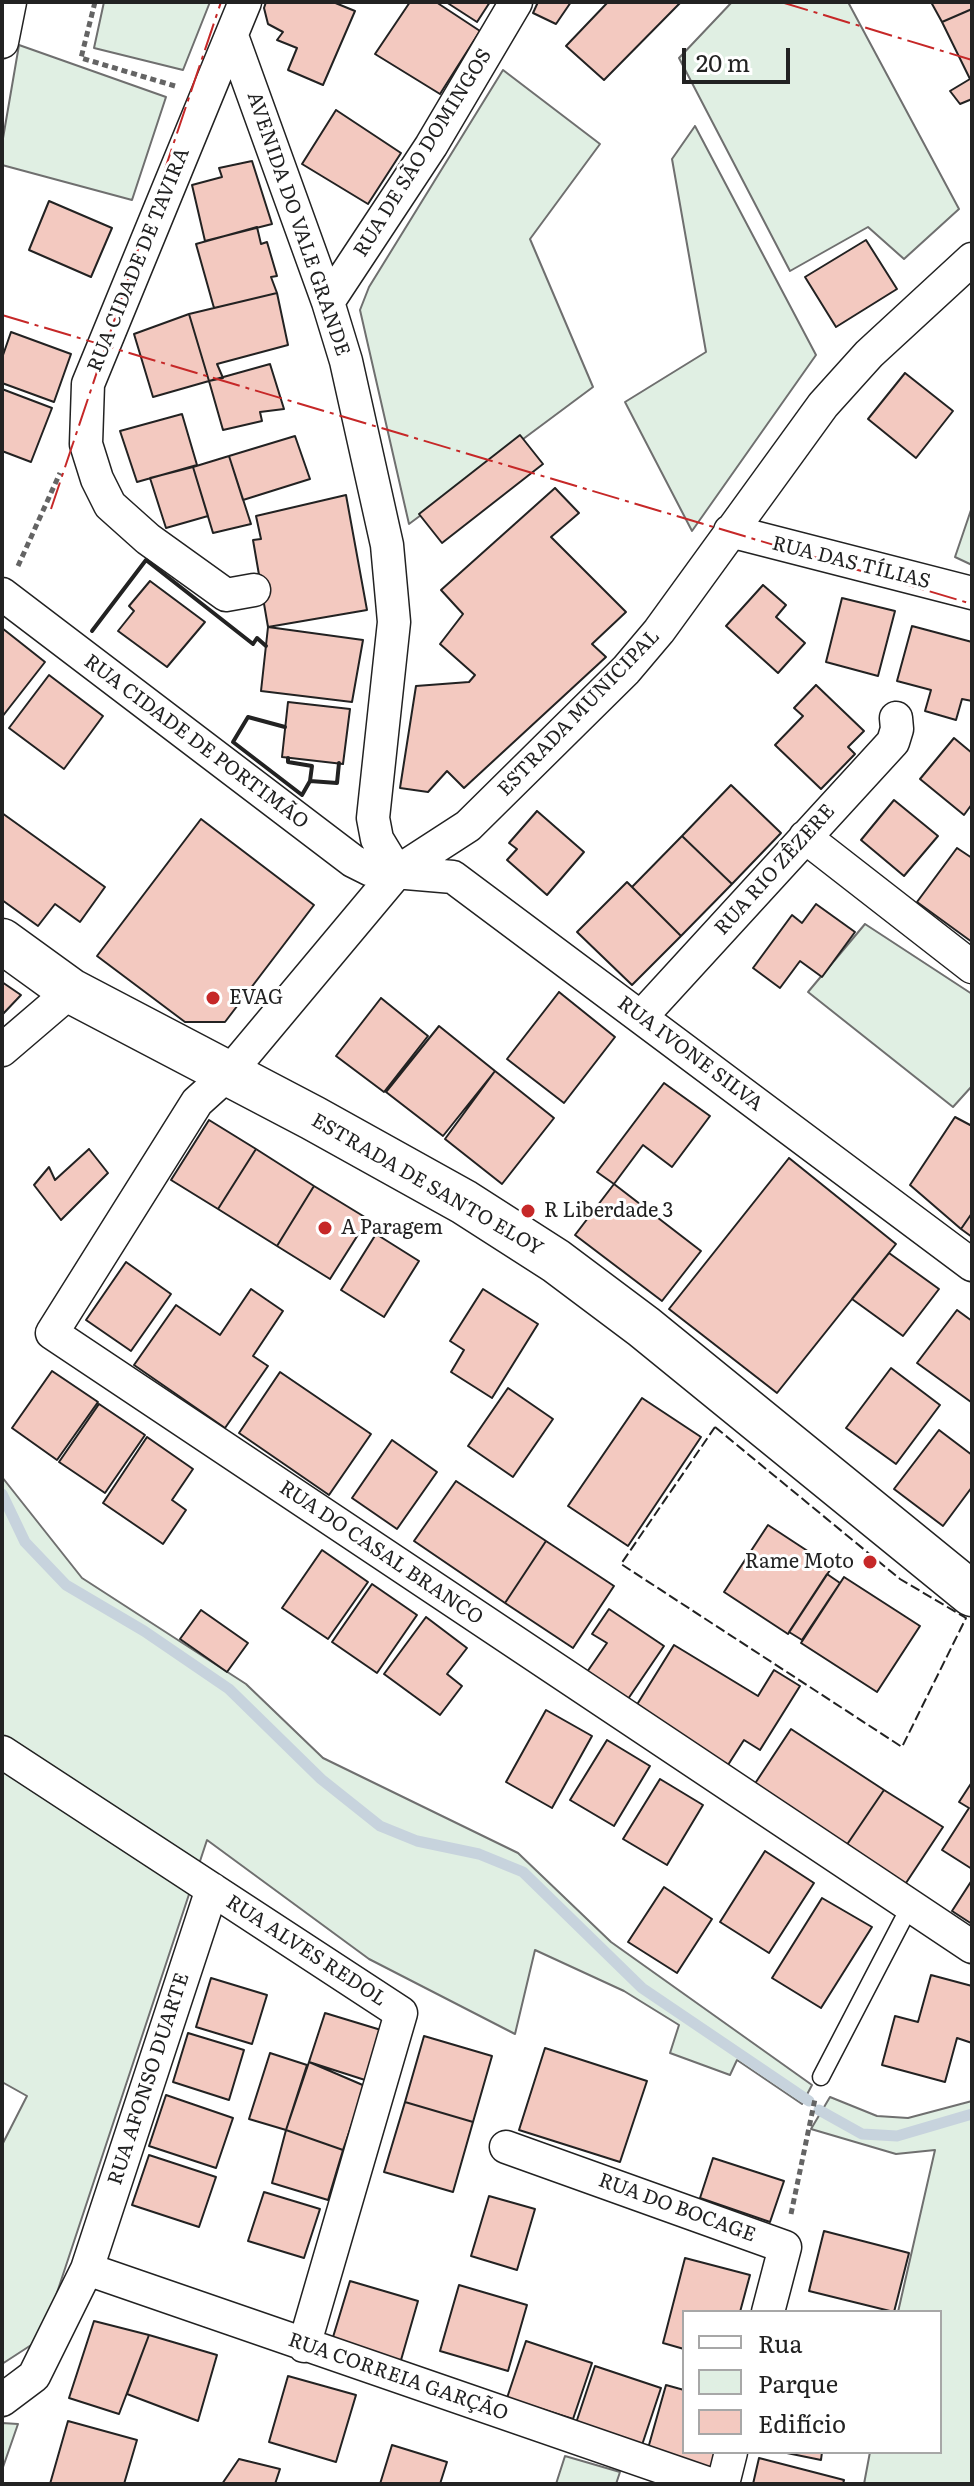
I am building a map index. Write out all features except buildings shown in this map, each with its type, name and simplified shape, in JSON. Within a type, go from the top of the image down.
[{"type":"main road","name":"ESTRADA DE SANTO ELOY","points":[[2,941],[71,991],[464,1202],[556,1261],[644,1327],[972,1594]]},
{"type":"street","points":[[2,42],[10,2]]},
{"type":"street","points":[[232,36],[245,2]]},
{"type":"street","name":"RUA DE SÃO DOMINGOS","points":[[328,302],[431,146],[516,2]]},
{"type":"street","name":"RUA CIDADE DE TAVIRA","points":[[232,36],[88,384],[86,444],[97,479],[110,505],[148,539],[226,595],[254,590]]},
{"type":"street","name":"AVENIDA DO VALE GRANDE","points":[[232,36],[328,302],[352,388],[387,545],[394,622],[373,818],[377,839],[397,872]]},
{"type":"street","name":"ESTRADA MUNICIPAL","points":[[228,1074],[397,872],[468,826],[626,670],[659,631],[832,395],[869,354],[972,259]]},
{"type":"street","name":"RUA DAS TÍLIAS","points":[[730,531],[972,593]]},
{"type":"street","name":"RUA CIDADE DE PORTIMÃO","points":[[3,595],[353,861],[371,870],[397,872]]},
{"type":"street","name":"RUA RIO ZÊZERE","points":[[641,1017],[893,742],[896,718]]},
{"type":"street","points":[[805,837],[972,967]]},
{"type":"street","name":"RUA IVONE SILVA","points":[[397,872],[453,877],[972,1265]]},
{"type":"street","points":[[2,1050],[71,991]]},
{"type":"street","name":"RUA DO CASAL BRANCO","points":[[228,1074],[197,1102],[52,1333],[972,1947]]},
{"type":"street","name":"RUA ALVES REDOL","points":[[2,1752],[401,2013],[304,2346]]},
{"type":"street","name":"RUA AFONSO DUARTE","points":[[2,2400],[34,2376],[87,2269],[212,1889]]},
{"type":"street","name":"RUA DO BOCAGE","points":[[506,2147],[785,2247]]},
{"type":"street","points":[[769,2310],[785,2247]]},
{"type":"street","name":"RUA CORREIA GARÇÃO","points":[[87,2269],[710,2484]]},
{"type":"street","points":[[723,2484],[730,2454]]},
{"type":"lane","points":[[821,2077],[910,1906]]},
{"type":"path","points":[[95,2],[81,58],[207,96]]},
{"type":"path","points":[[3,595],[61,471]]},
{"type":"path","points":[[785,2247],[806,2133]]},
{"type":"green space","points":[[104,2],[210,2],[183,70],[94,48]]},
{"type":"green space","points":[[732,2],[848,2],[959,209],[904,259],[868,227],[790,271],[679,58]]},
{"type":"green space","points":[[19,45],[166,97],[132,200],[2,165],[2,144]]},
{"type":"green space","points":[[503,70],[600,144],[530,239],[593,387],[409,524],[360,310],[369,287]]},
{"type":"green space","points":[[695,126],[816,355],[692,531],[625,402],[706,352],[672,159]]},
{"type":"green space","points":[[972,507],[972,565],[955,557]]},
{"type":"green space","points":[[865,924],[972,994],[972,1086],[953,1107],[808,992]]},
{"type":"green space","points":[[2,1477],[82,1578],[246,1684],[323,1758],[518,1853],[611,1942],[812,2085],[802,2104],[737,2060],[730,2075],[670,2053],[679,2025],[624,1991],[535,1950],[515,2034],[369,1959],[207,1840],[42,2338],[2,2364],[2,2145],[27,2096],[2,2082]]},
{"type":"green space","points":[[830,2097],[877,2116],[908,2118],[972,2101],[972,2484],[864,2484],[870,2454],[942,2454],[942,2310],[898,2310],[935,2150],[896,2154],[811,2129]]},
{"type":"green space","points":[[2,2423],[18,2424],[2,2470]]},
{"type":"green space","points":[[565,2456],[620,2472],[616,2484],[556,2484]]},
{"type":"waterway","points":[[2,1494],[25,1542],[66,1585],[144,1631],[229,1689],[321,1779],[380,1826],[417,1841],[479,1854],[523,1872],[642,1988],[809,2101]]},
{"type":"waterway","points":[[819,2110],[862,2134],[897,2136],[972,2114]]},
{"type":"fence","points":[[715,1427],[900,1579],[966,1618],[902,1747],[621,1564],[715,1427]]},
{"type":"wall","points":[[92,631],[146,560],[253,644],[257,638],[266,646]]},
{"type":"wall","points":[[285,727],[248,717],[233,742],[302,795],[310,781],[337,783],[339,763]]},
{"type":"wall","points":[[288,758],[288,762],[312,766],[310,781]]},
{"type":"power","points":[[51,509],[221,2]]},
{"type":"power","points":[[781,2],[972,60]]},
{"type":"power","points":[[2,315],[972,604]]},
{"type":"place","name":"EVAG","points":[[213,998]]},
{"type":"place","name":"R Liberdade 3","points":[[528,1211]]},
{"type":"place","name":"A Paragem","points":[[325,1228]]},
{"type":"place","name":"Rame Moto","points":[[870,1562]]}]
